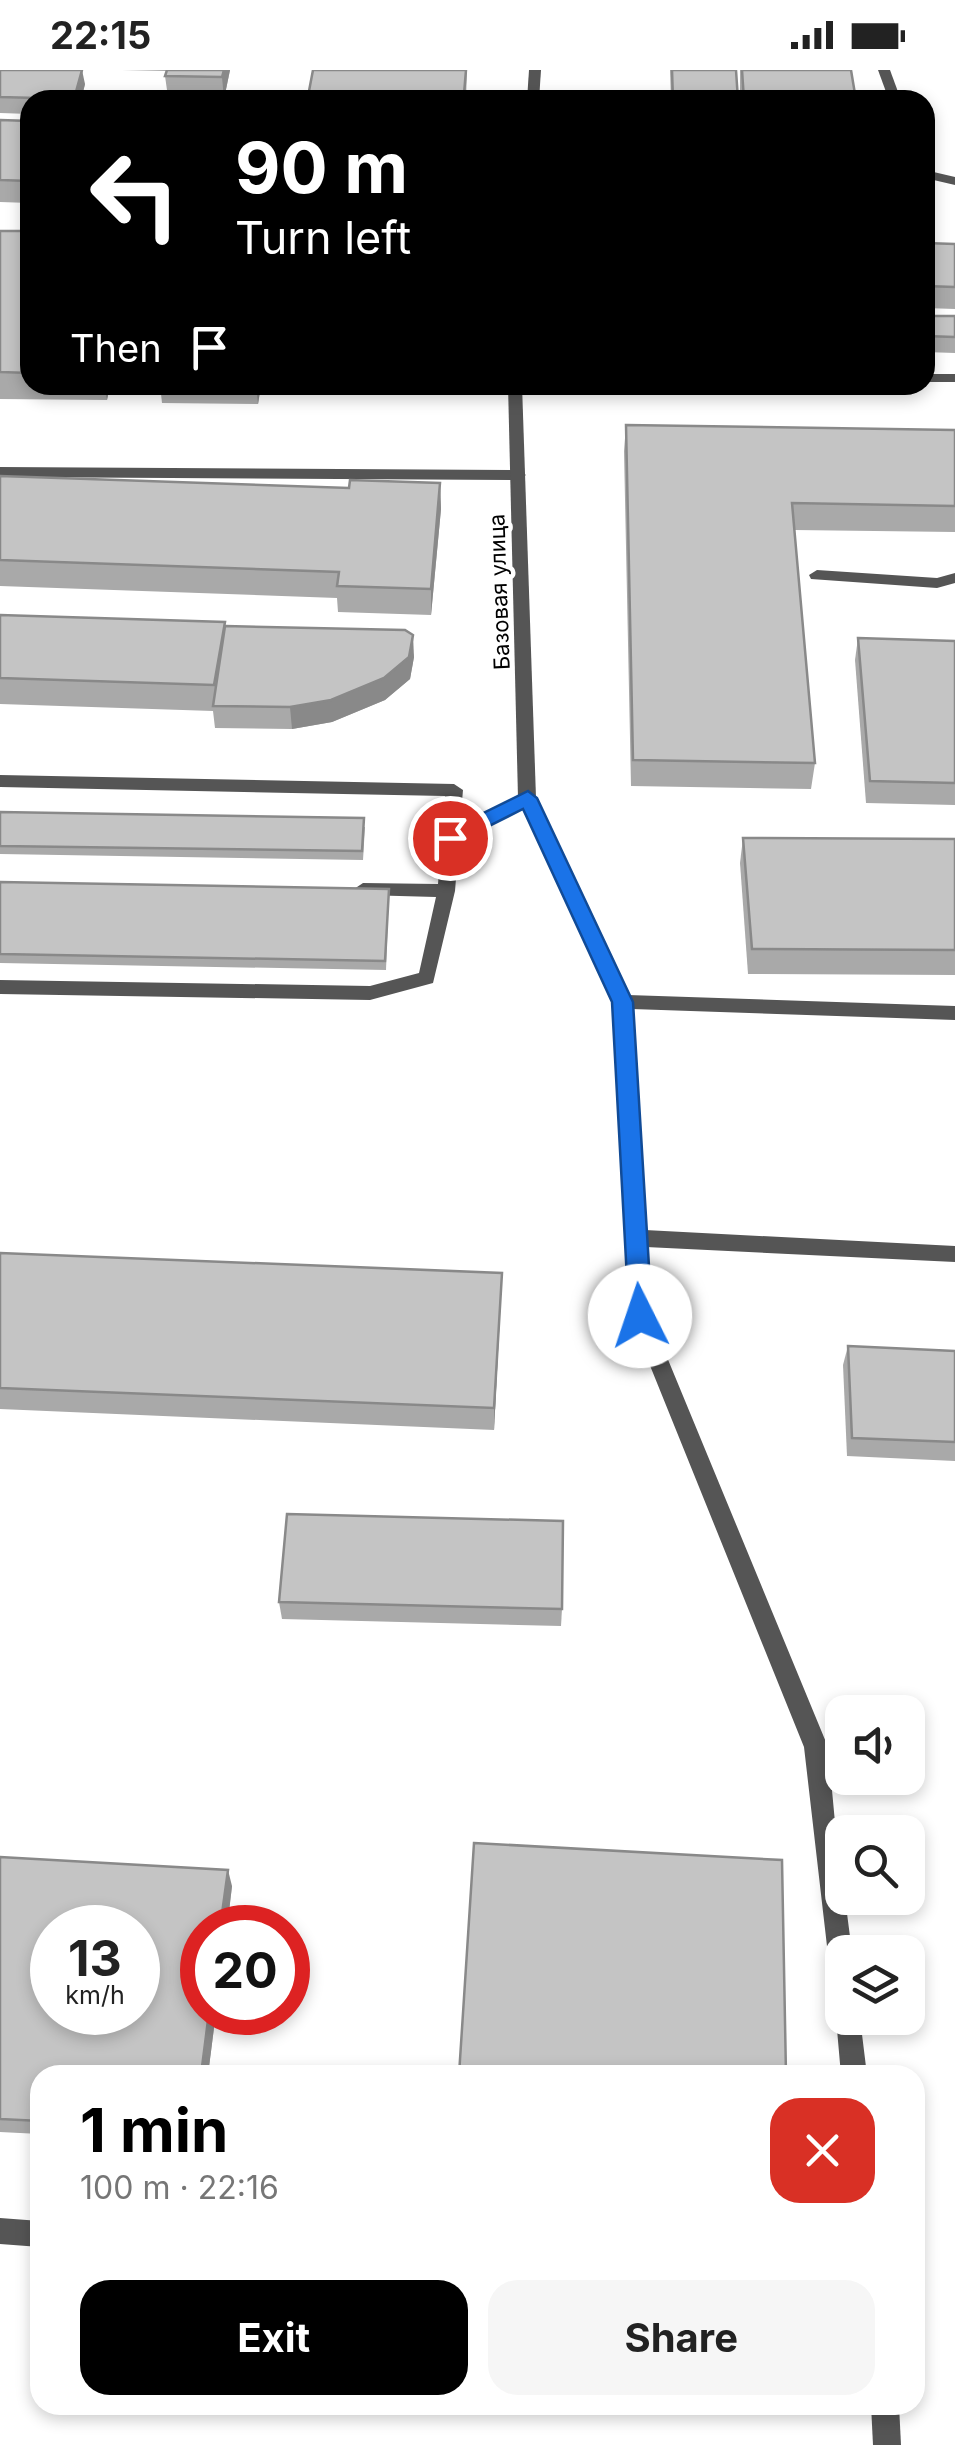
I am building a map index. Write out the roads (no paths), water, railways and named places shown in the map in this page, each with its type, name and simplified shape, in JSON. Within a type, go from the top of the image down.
[{"type":"street","name":"Базовая улица","points":[[515,395],[528,798]]},
{"type":"street","points":[[0,472],[518,475]]},
{"type":"street","points":[[817,575],[937,583],[955,578]]},
{"type":"street","points":[[0,781],[454,790],[446,891],[427,978],[370,993],[0,986]]},
{"type":"street","points":[[450,838],[528,798],[622,1002],[640,1316],[816,1747],[838,1935]]},
{"type":"street","points":[[349,889],[446,891]]},
{"type":"street","points":[[622,1002],[955,1012]]},
{"type":"street","points":[[635,1238],[955,1254]]},
{"type":"street","points":[[850,2035],[853,2065]]},
{"type":"street","points":[[0,2232],[30,2234]]},
{"type":"street","points":[[886,2415],[887,2445]]}]
